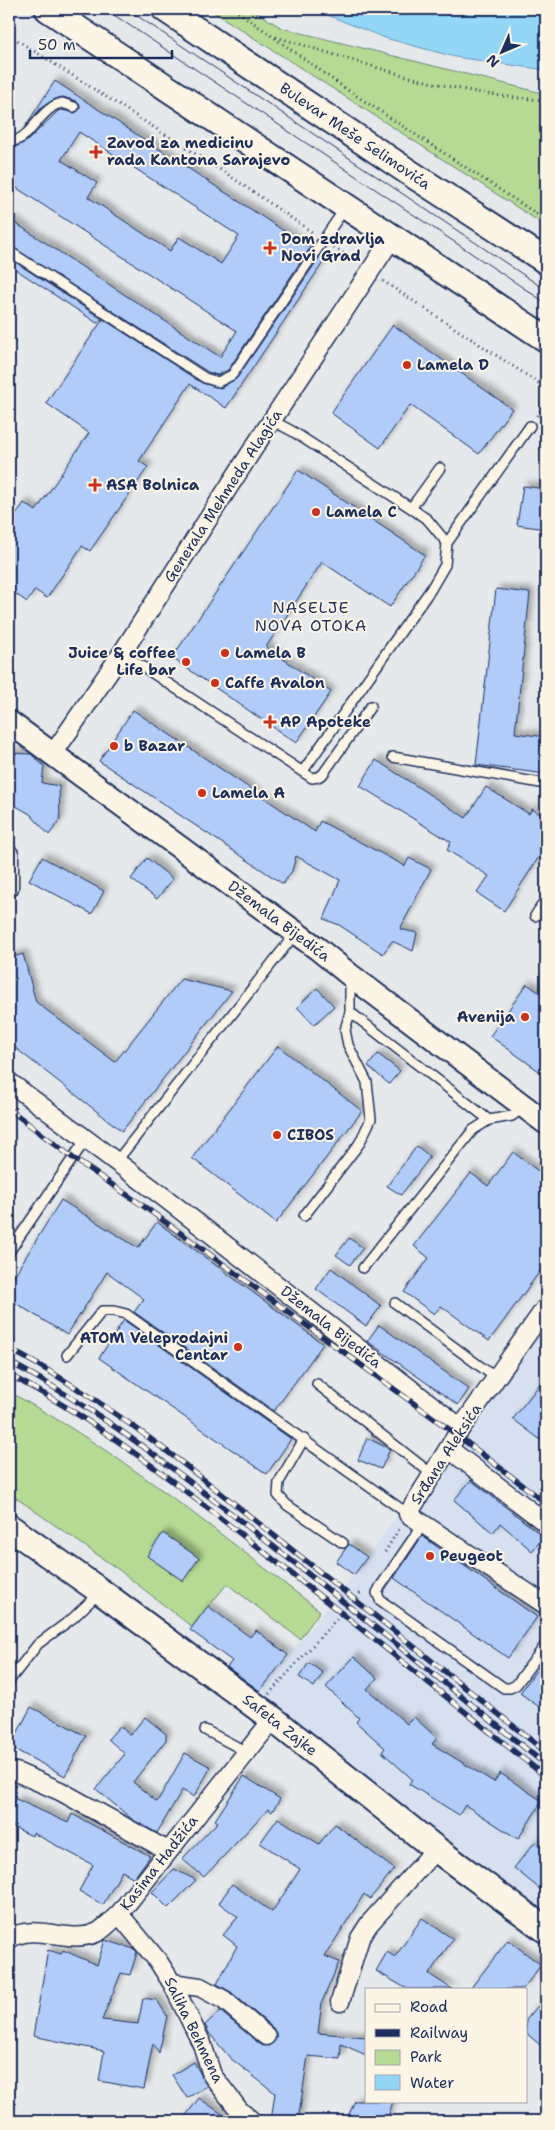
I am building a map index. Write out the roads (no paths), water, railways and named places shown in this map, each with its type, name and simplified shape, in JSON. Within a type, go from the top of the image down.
[{"type":"main road","points":[[48,9],[546,339]]},
{"type":"main road","name":"Bulevar Meše Selimovića","points":[[164,9],[546,262]]},
{"type":"main road","name":"Safeta Zajke","points":[[9,1527],[100,1590],[273,1719],[436,1849],[546,1930]]},
{"type":"street","name":"Generala Mehmeda Alagića","points":[[54,754],[122,653],[392,238]]},
{"type":"street","name":"Džemala Bijedića","points":[[9,722],[296,933],[546,1123]]},
{"type":"street","points":[[9,854],[9,888]]},
{"type":"street","name":"Džemala Bijedića","points":[[9,1082],[86,1139],[461,1428]]},
{"type":"street","name":"Srđana Aleksića","points":[[546,1308],[461,1428],[434,1475],[408,1514],[546,1605]]},
{"type":"street","points":[[449,1449],[546,1523]]},
{"type":"street","name":"Kasima Hadžića","points":[[9,1939],[16,1934],[33,1932],[76,1936],[98,1932],[119,1914],[273,1719]]},
{"type":"street","points":[[16,1772],[60,1791],[168,1851]]},
{"type":"street","points":[[340,2002],[360,1938],[369,1924],[436,1849]]},
{"type":"street","name":"Saliha Behmena","points":[[119,1914],[158,1961],[172,1983],[202,2044],[212,2075],[239,2110],[252,2121]]},
{"type":"street","points":[[172,1983],[200,1987],[224,2000],[266,2036]]},
{"type":"lane","points":[[9,142],[17,141],[34,127],[50,108],[62,103],[74,107]]},
{"type":"lane","points":[[9,251],[205,378],[218,382],[232,375],[345,207]]},
{"type":"lane","points":[[272,420],[411,508],[428,520],[447,543]]},
{"type":"lane","points":[[303,771],[431,589],[445,565],[447,543],[530,426]]},
{"type":"lane","points":[[411,508],[440,468]]},
{"type":"lane","points":[[122,653],[312,778],[323,774],[371,706]]},
{"type":"lane","points":[[393,757],[546,784]]},
{"type":"lane","points":[[535,916],[546,899]]},
{"type":"lane","points":[[116,1162],[296,933]]},
{"type":"lane","points":[[304,1216],[359,1144],[371,1119],[367,1082],[348,1045],[345,1030],[350,1012],[350,975]]},
{"type":"lane","points":[[350,1012],[489,1120]]},
{"type":"lane","points":[[363,1268],[473,1130],[489,1120],[512,1116],[524,1107]]},
{"type":"lane","points":[[9,1252],[86,1139]]},
{"type":"lane","points":[[395,1303],[496,1378]]},
{"type":"lane","points":[[67,1355],[102,1311],[126,1314],[408,1514]]},
{"type":"lane","points":[[318,1384],[434,1475]]},
{"type":"lane","points":[[304,1439],[279,1482],[278,1495],[287,1505],[343,1543]]},
{"type":"lane","points":[[423,1524],[380,1587],[377,1593],[380,1600],[504,1688],[510,1688],[516,1684],[546,1644]]},
{"type":"lane","points":[[9,1681],[38,1644],[73,1618],[100,1590]]},
{"type":"lane","points":[[205,1730],[246,1752]]},
{"type":"water","points":[[312,9],[546,9],[546,70],[455,57],[385,38]]},
{"type":"tram line","points":[[105,9],[546,303]]},
{"type":"tram line","points":[[127,9],[546,290]]},
{"type":"railway","points":[[9,1109],[73,1158],[142,1205],[457,1435],[546,1503]]},
{"type":"railway","points":[[9,1349],[80,1390],[147,1437],[213,1487],[546,1752]]},
{"type":"railway","points":[[9,1362],[75,1400],[169,1466],[332,1593],[546,1765]]},
{"type":"railway","points":[[9,1375],[73,1411],[164,1474],[546,1777]]},
{"type":"place","name":"Zavod za medicinu rada Kantona Sarajevo","points":[[96,152]]},
{"type":"place","name":"Dom zdravlja Novi Grad","points":[[270,248]]},
{"type":"place","name":"Lamela D","points":[[407,365]]},
{"type":"place","name":"ASA Bolnica","points":[[95,485]]},
{"type":"place","name":"Lamela C","points":[[316,512]]},
{"type":"place","name":"Lamela B","points":[[225,653]]},
{"type":"place","name":"Juice & coffee Life bar","points":[[186,662]]},
{"type":"place","name":"Caffe Avalon","points":[[215,683]]},
{"type":"place","name":"AP Apoteke","points":[[270,722]]},
{"type":"place","name":"b Bazar","points":[[114,746]]},
{"type":"place","name":"Lamela A","points":[[202,793]]},
{"type":"place","name":"Avenija","points":[[525,1017]]},
{"type":"place","name":"CIBOS","points":[[277,1135]]},
{"type":"place","name":"ATOM Veleprodajni Centar","points":[[238,1347]]},
{"type":"place","name":"Peugeot","points":[[430,1556]]},
{"type":"district","name":"NASELJE NOVA OTOKA","points":[[311,616]]}]
